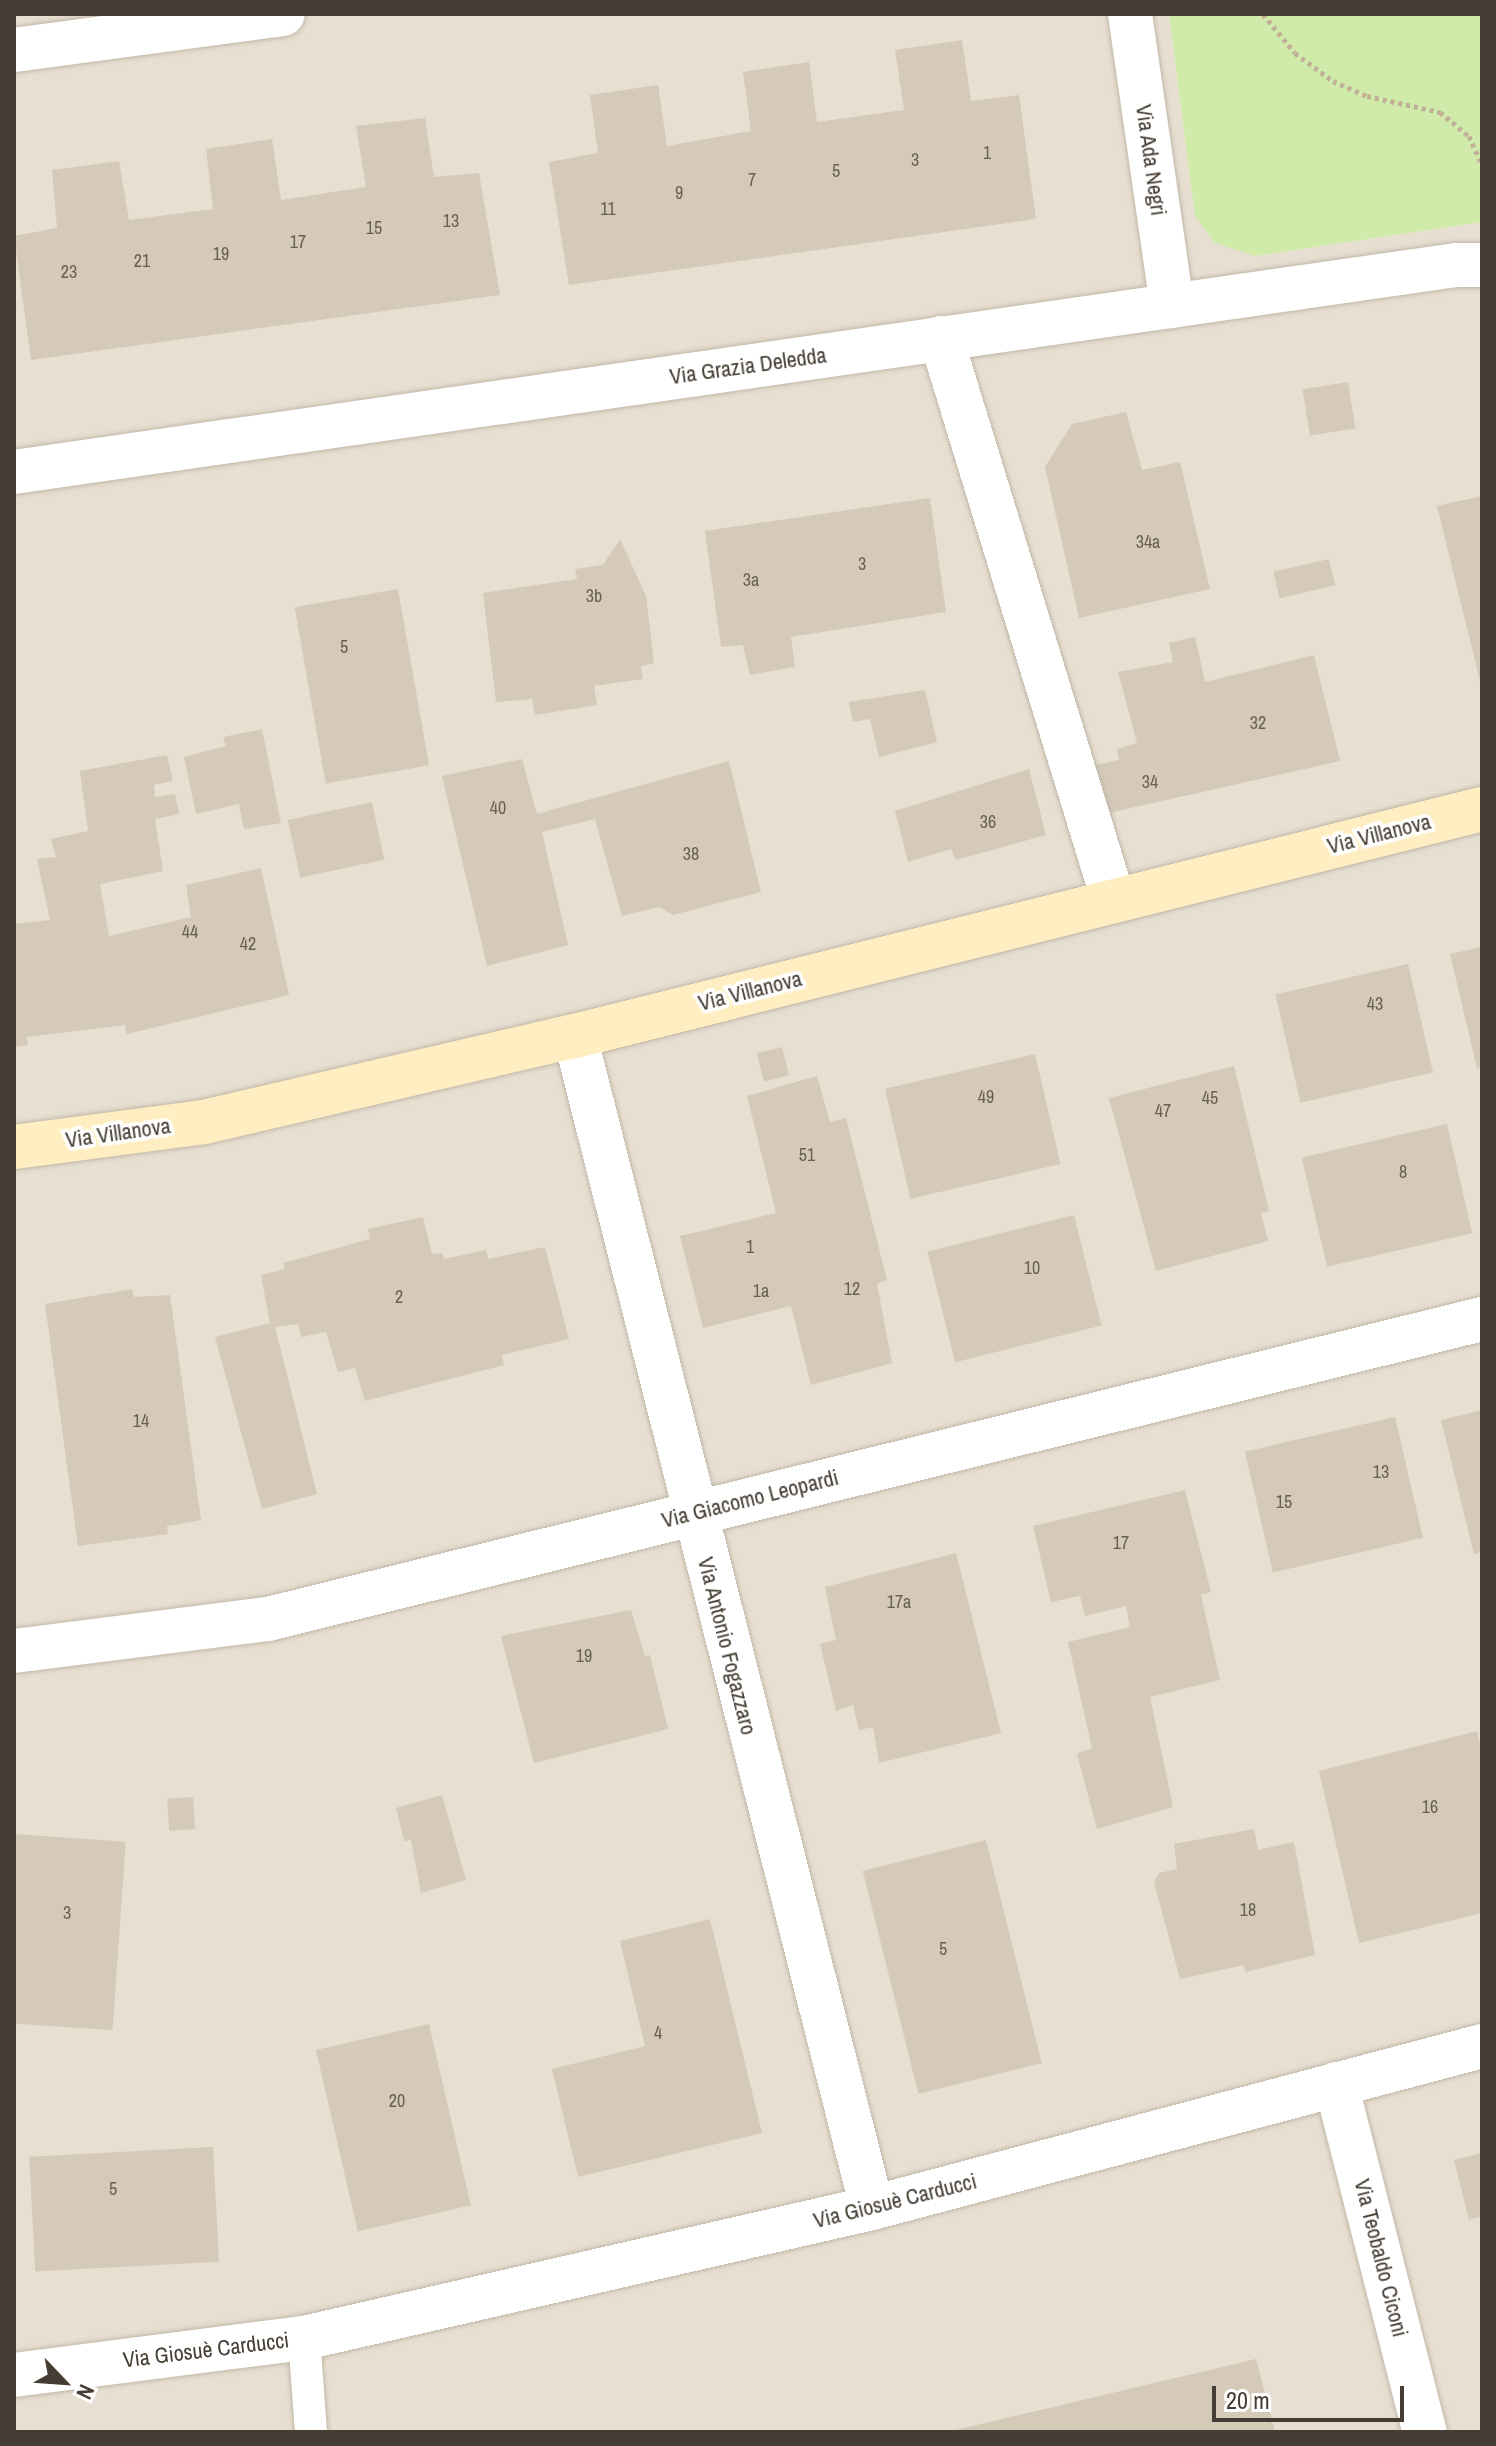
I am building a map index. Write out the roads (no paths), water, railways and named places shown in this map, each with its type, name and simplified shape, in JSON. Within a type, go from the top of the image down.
[{"type":"street","points":[[14,50],[283,14]]},
{"type":"street","name":"Via Ada Negri","points":[[1130,14],[1172,306]]},
{"type":"street","name":"Via Grazia Deledda","points":[[14,472],[1456,265],[1482,265]]},
{"type":"street","points":[[941,338],[1113,899]]},
{"type":"street","name":"Via Villanova","points":[[14,1147],[204,1122],[575,1036],[1482,809]]},
{"type":"street","name":"Via Antonio Fogazzaro","points":[[575,1036],[693,1513],[872,2208]]},
{"type":"street","name":"Via Giacomo Leopardi","points":[[14,1651],[268,1619],[1482,1319]]},
{"type":"street","name":"Via Giosuè Carducci","points":[[14,2375],[304,2338],[872,2208],[1482,2046]]},
{"type":"street","name":"Via Teobaldo Ciconi","points":[[1336,2084],[1425,2432]]},
{"type":"lane","name":"Via Giosuè Carducci","points":[[304,2338],[311,2432]]}]
